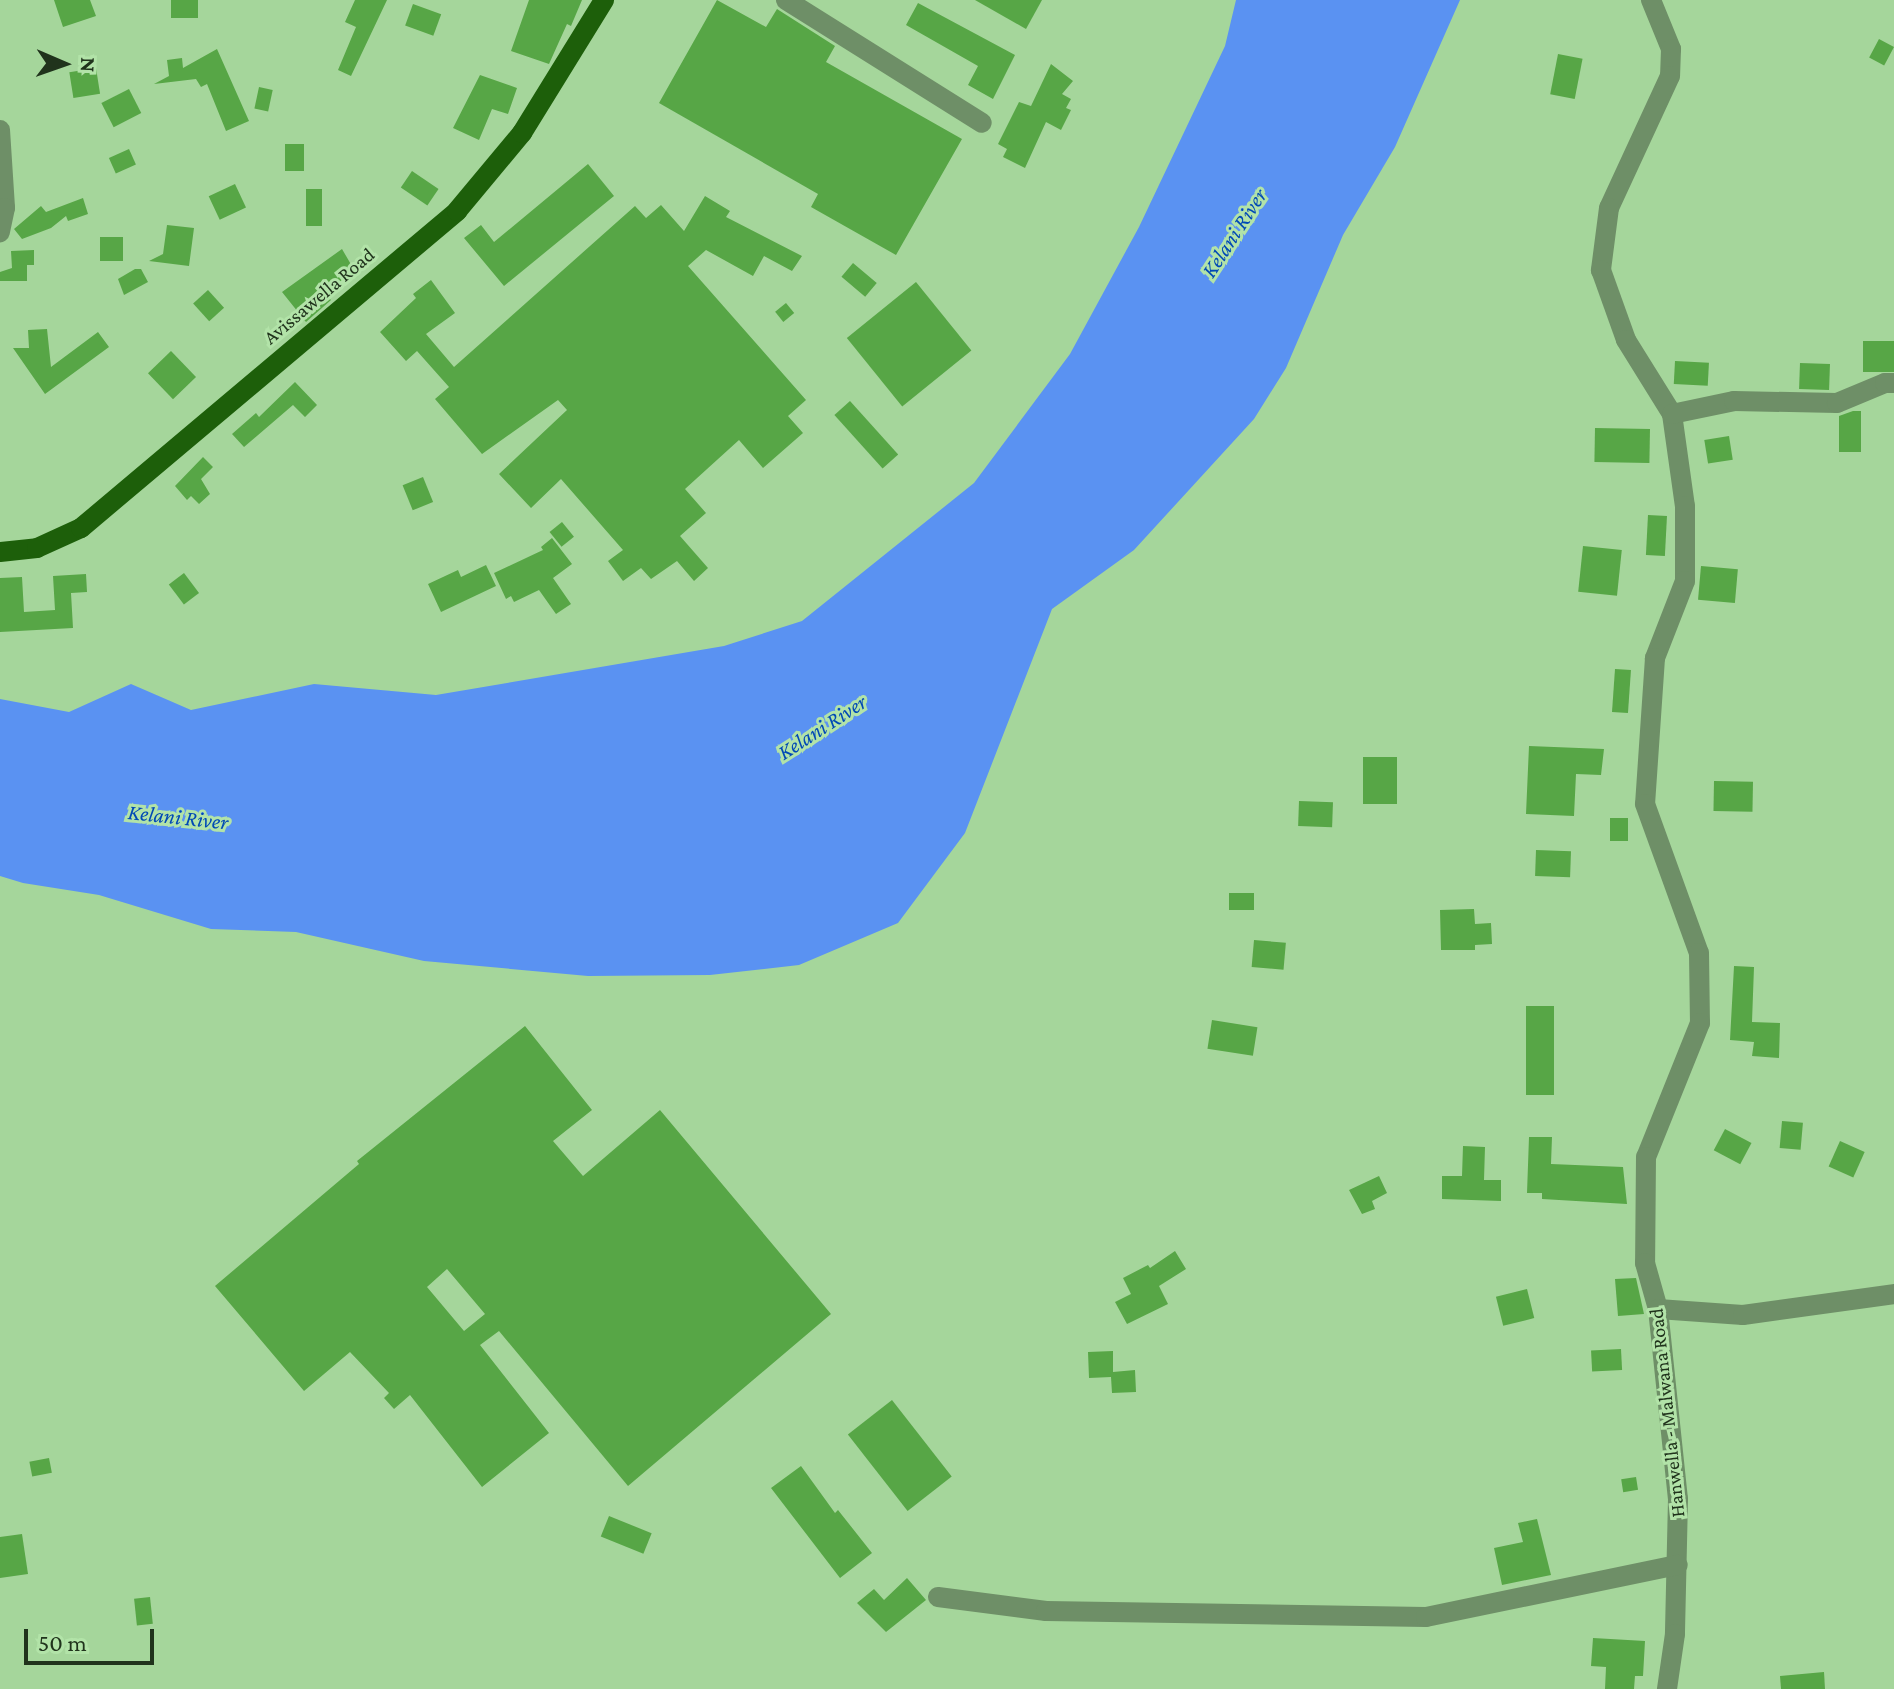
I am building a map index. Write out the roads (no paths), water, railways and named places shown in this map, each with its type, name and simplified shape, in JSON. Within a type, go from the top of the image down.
[{"type":"main road","name":"Avissawella Road","points":[[0,552],[37,548],[81,528],[457,211],[522,133],[604,0]]},
{"type":"street","points":[[786,0],[982,123]]},
{"type":"street","name":"Hanwella - Malwana Road","points":[[1651,0],[1671,49],[1670,76],[1609,208],[1601,270],[1626,340],[1672,414],[1685,506],[1685,581],[1655,658],[1645,804],[1699,953],[1700,1023],[1646,1157],[1645,1263],[1658,1309],[1678,1499],[1675,1634],[1667,1689]]},
{"type":"street","points":[[0,130],[5,208],[0,232]]},
{"type":"street","points":[[1672,414],[1734,401],[1837,403],[1894,383]]},
{"type":"street","points":[[1658,1309],[1743,1315],[1894,1294]]},
{"type":"street","points":[[938,1597],[1046,1611],[1426,1617],[1678,1565]]},
{"type":"water","name":"Kelani River","points":[[1236,0],[1460,0],[1395,147],[1343,235],[1286,368],[1254,419],[1134,550],[1052,609],[965,833],[898,923],[799,965],[710,975],[588,976],[424,961],[296,932],[211,929],[99,895],[23,883],[0,876],[0,699],[69,712],[131,684],[191,710],[314,684],[436,695],[724,646],[802,621],[974,483],[1070,354],[1139,227],[1225,46]]}]
